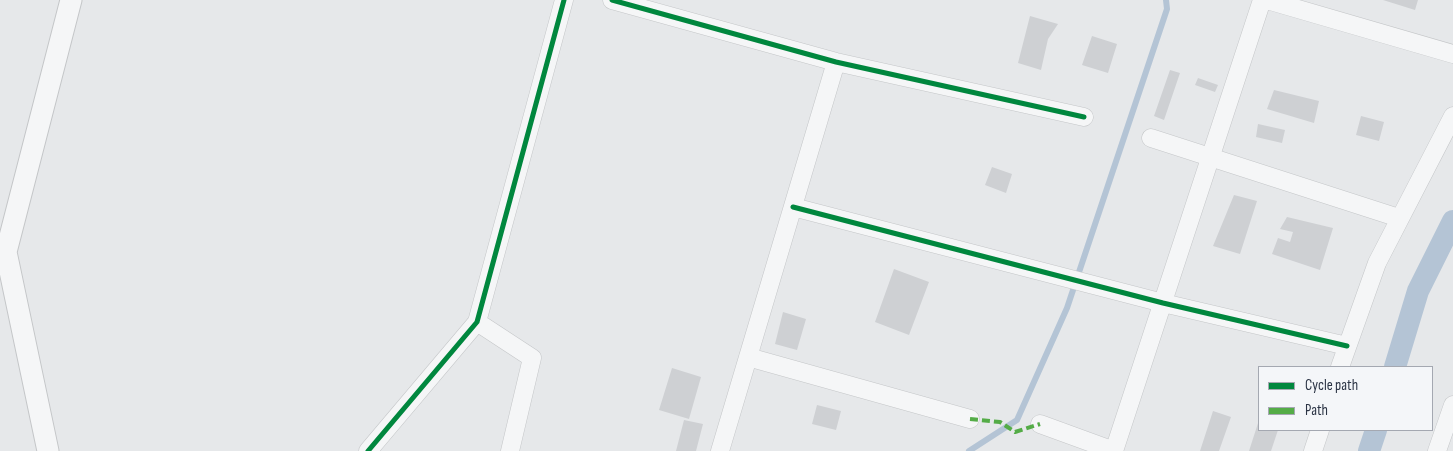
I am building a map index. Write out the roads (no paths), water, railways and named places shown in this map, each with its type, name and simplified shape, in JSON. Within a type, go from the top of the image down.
[{"type":"street","points":[[48,451],[3,254],[71,0]]},
{"type":"street","points":[[368,451],[477,322],[564,0]]},
{"type":"street","points":[[612,0],[836,62],[1084,118]]},
{"type":"street","points":[[1040,424],[1114,451],[1262,0]]},
{"type":"street","points":[[1267,0],[1453,54]]},
{"type":"street","points":[[720,451],[836,62]]},
{"type":"street","points":[[1340,366],[1377,262],[1453,116]]},
{"type":"street","points":[[1151,138],[1399,218]]},
{"type":"street","points":[[793,206],[1163,302],[1348,346]]},
{"type":"street","points":[[477,322],[532,358],[510,451]]},
{"type":"street","points":[[748,357],[970,419]]},
{"type":"street","points":[[1438,451],[1453,405]]},
{"type":"street","points":[[1313,451],[1320,431]]},
{"type":"waterway","points":[[969,451],[1017,420],[1067,308],[1167,9],[1166,0]]},
{"type":"waterway","points":[[1395,366],[1418,291],[1453,221]]},
{"type":"waterway","points":[[1369,451],[1376,431]]}]
